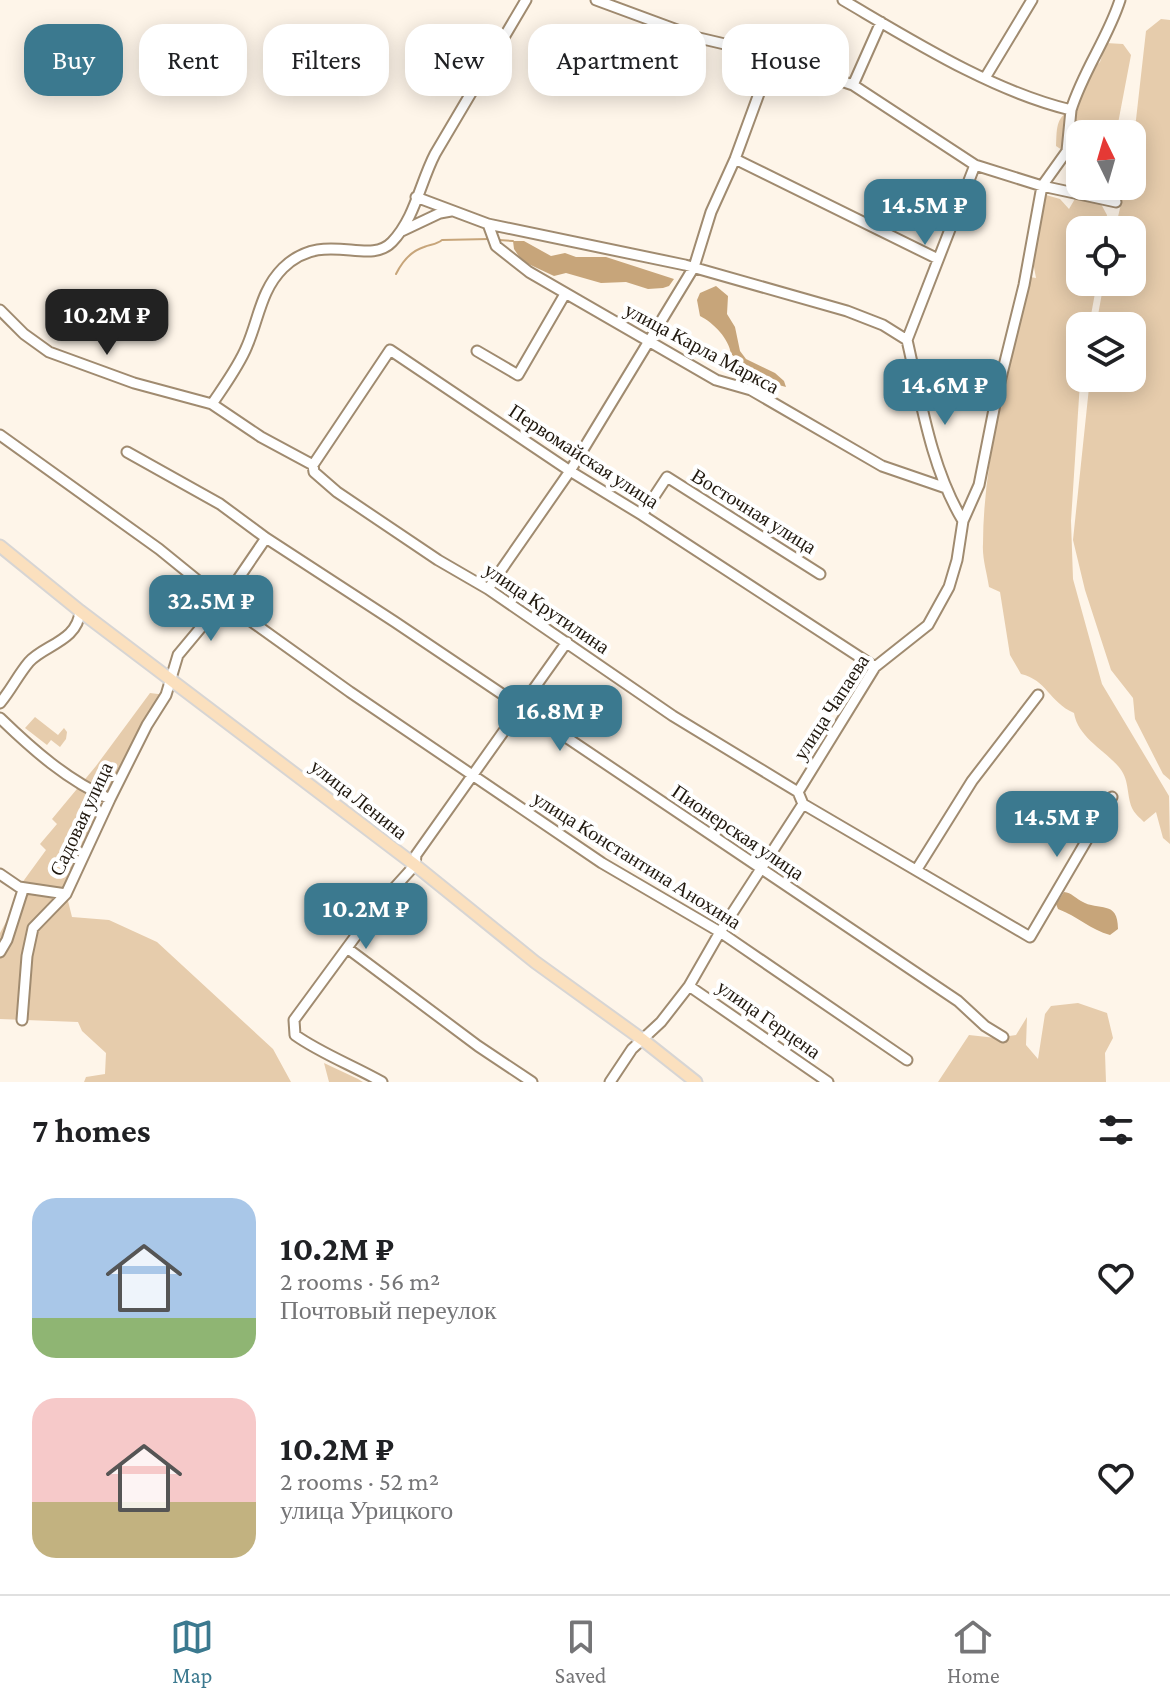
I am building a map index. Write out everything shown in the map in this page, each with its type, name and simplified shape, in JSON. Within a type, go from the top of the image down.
[{"type":"main road","name":"улица Ленина","points":[[0,546],[80,611],[415,865],[535,962],[696,1082]]},
{"type":"street","points":[[212,404],[247,347],[264,292],[284,267],[299,256],[319,248],[377,251],[390,245],[408,221],[435,154],[526,0]]},
{"type":"street","points":[[596,0],[722,43]]},
{"type":"street","points":[[843,0],[985,78],[1036,101],[1071,110]]},
{"type":"street","points":[[963,521],[979,485],[997,394],[1024,285],[1042,186],[1067,151],[1071,110],[1077,92],[1120,0]]},
{"type":"street","points":[[985,78],[1030,1]]},
{"type":"street","points":[[853,85],[881,22]]},
{"type":"street","points":[[849,84],[975,165],[1042,186],[1116,202]]},
{"type":"street","points":[[488,589],[570,471],[694,267],[711,212],[758,96]]},
{"type":"street","points":[[735,159],[938,259]]},
{"type":"street","points":[[963,521],[946,488],[907,340],[975,165]]},
{"type":"street","points":[[416,197],[488,224],[694,267],[847,311],[883,325],[907,340]]},
{"type":"street","points":[[399,233],[440,213],[454,211]]},
{"type":"street","name":"улица Карла Маркса","points":[[488,224],[496,246],[529,272],[648,342],[716,380],[751,390],[882,466],[946,488]]},
{"type":"street","points":[[477,351],[518,375],[565,294]]},
{"type":"street","name":"улица Крутилина","points":[[0,310],[24,334],[49,352],[134,383],[212,404],[261,437],[313,465],[314,472],[337,492],[438,560],[488,589],[673,716],[798,792]]},
{"type":"street","name":"Первомайская улица","points":[[313,465],[390,350],[570,471],[875,667]]},
{"type":"street","name":"улица Константина Анохина","points":[[0,435],[159,549],[223,601],[473,776],[602,863],[720,932],[907,1060]]},
{"type":"street","name":"Пионерская улица","points":[[127,452],[220,504],[266,538],[958,1001],[985,1026],[1003,1037]]},
{"type":"street","name":"Восточная улица","points":[[642,515],[667,477],[820,574]]},
{"type":"street","name":"улица Чапаева","points":[[798,792],[875,667],[928,625],[949,587],[963,521]]},
{"type":"street","name":"Садовая улица","points":[[22,1020],[27,956],[33,928],[66,894],[147,725],[166,695],[178,655],[223,601],[266,538]]},
{"type":"street","points":[[0,703],[32,659],[63,640],[80,616],[80,611]]},
{"type":"street","points":[[382,1082],[335,1056],[313,1048],[295,1035],[294,1020],[377,907],[415,865],[416,855],[567,642]]},
{"type":"street","points":[[917,869],[972,781],[1038,695]]},
{"type":"street","points":[[0,718],[89,790],[110,799]]},
{"type":"street","points":[[798,792],[803,804],[1030,937],[1112,797]]},
{"type":"street","points":[[610,1082],[632,1049],[689,986],[803,804]]},
{"type":"street","points":[[0,874],[19,887],[66,894]]},
{"type":"street","points":[[0,952],[22,893]]},
{"type":"street","points":[[347,948],[478,1046],[532,1082]]},
{"type":"street","name":"улица Герцена","points":[[689,986],[828,1082]]},
{"type":"shaded area","points":[[1161,19],[1170,20],[1170,780],[1163,774],[1135,719],[1133,698],[1111,670],[1085,590],[1073,540],[1089,392],[1146,392],[1146,312],[1099,312],[1101,296],[1146,296],[1146,216],[1118,216],[1122,200],[1146,200],[1146,120],[1136,120],[1146,31]]},
{"type":"shaded area","points":[[1106,43],[1123,44],[1131,55],[1119,120],[1066,120],[1066,165],[1062,150],[1056,146],[1058,125],[1062,116],[1071,110],[1085,76],[1100,62]]},
{"type":"shaded area","points":[[1046,195],[1060,199],[1069,209],[1074,200],[1101,204],[1107,216],[1066,216],[1066,296],[1094,296],[1092,312],[1066,312],[1066,392],[1079,392],[1071,521],[1073,579],[1102,684],[1169,796],[1170,844],[1163,838],[1156,812],[1144,822],[1134,812],[1122,771],[1080,729],[1074,713],[1037,681],[1021,674],[1010,655],[1000,592],[989,587],[983,549],[988,477],[1030,277],[1036,278],[1033,262]]},
{"type":"shaded area","points":[[513,241],[524,241],[551,256],[565,253],[576,257],[606,257],[674,279],[669,286],[648,289],[626,282],[601,283],[566,273],[554,276],[522,261]]},
{"type":"shaded area","points":[[716,286],[728,296],[727,314],[735,327],[740,351],[746,359],[775,373],[786,387],[764,381],[731,354],[720,332],[700,316],[697,300],[700,293]]},
{"type":"shaded area","points":[[150,693],[166,695],[66,893],[72,917],[109,920],[157,942],[273,1049],[291,1082],[84,1082],[86,1077],[105,1074],[106,1053],[82,1031],[78,1022],[0,1019],[0,933],[22,893],[19,887],[46,850],[40,844],[57,824],[52,819]]},
{"type":"shaded area","points":[[35,717],[58,735],[64,728],[66,739],[60,747],[51,740],[47,745],[25,728]]},
{"type":"shaded area","points":[[1064,892],[1088,904],[1111,910],[1118,929],[1110,935],[1103,933],[1058,909],[1056,904]]},
{"type":"shaded area","points":[[1078,1003],[1107,1013],[1113,1038],[1105,1053],[1106,1082],[938,1082],[969,1035],[996,1038],[1016,1035],[1027,1017],[1026,1045],[1038,1059],[1045,1014],[1051,1006]]},
{"type":"shaded area","points":[[324,1063],[358,1079],[363,1082],[329,1082]]},
{"type":"waterway","points":[[396,274],[411,254],[442,240],[489,239]]},
{"type":"waterway","points":[[499,240],[513,241]]}]
